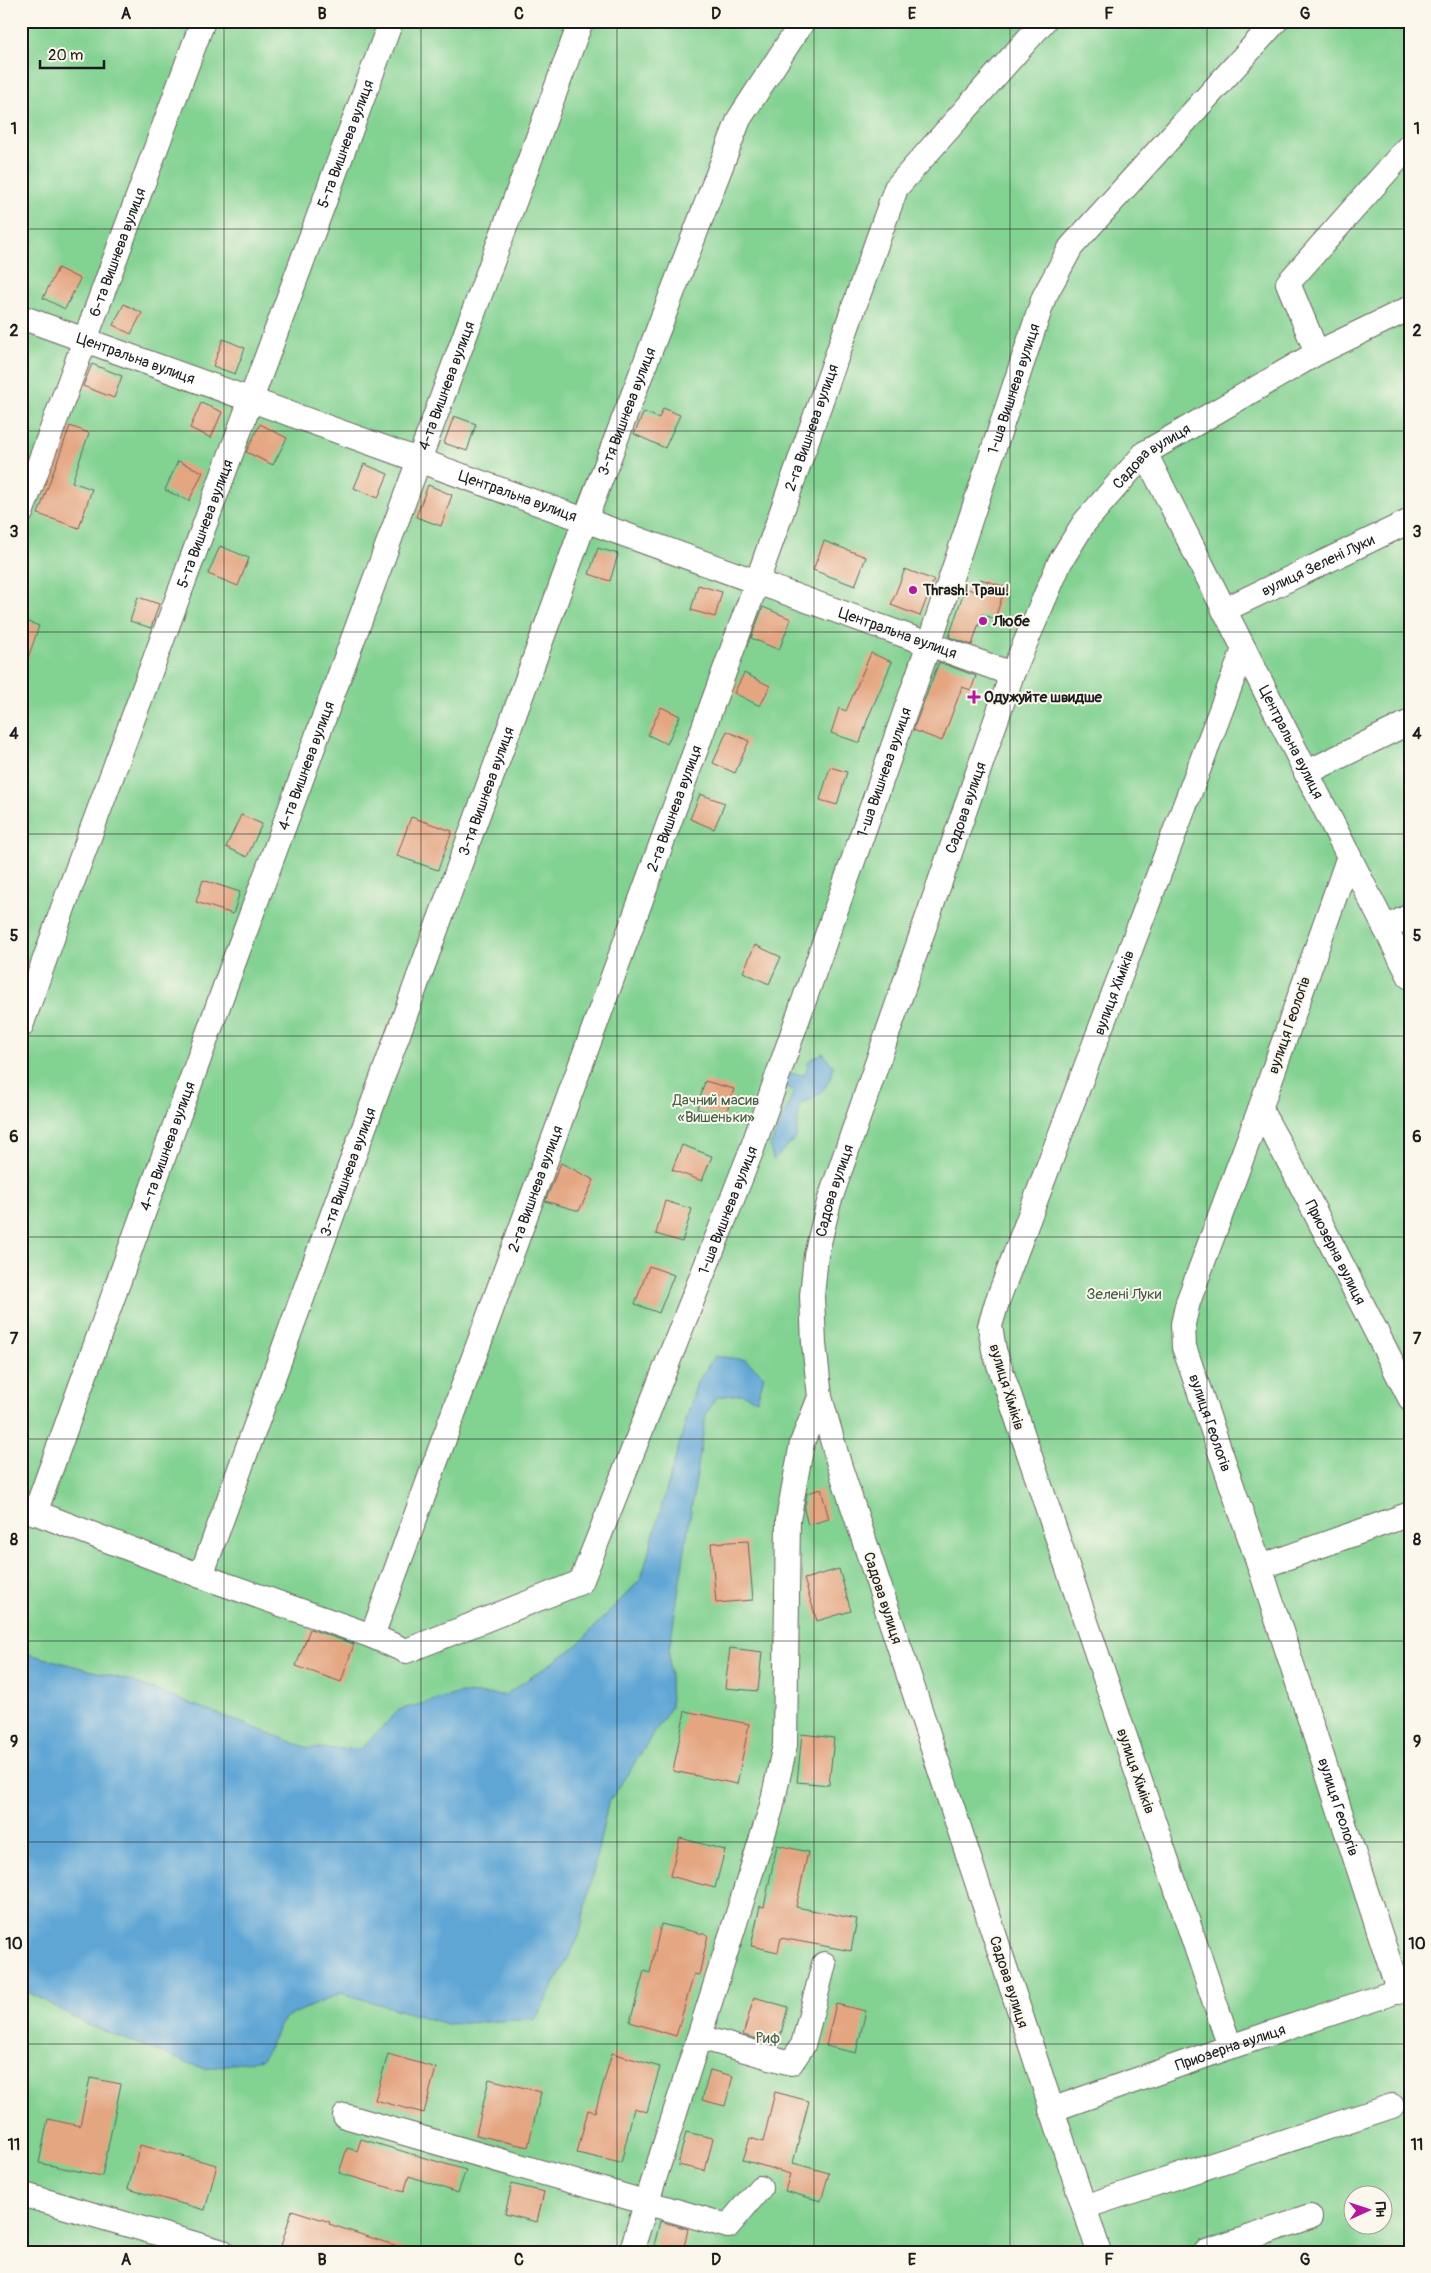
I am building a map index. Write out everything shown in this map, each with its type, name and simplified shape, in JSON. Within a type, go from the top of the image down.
[{"type":"street","name":"6-та Вишнева вулиця","points":[[21,514],[203,21]]},
{"type":"street","name":"5-та Вишнева вулиця","points":[[21,1026],[391,21]]},
{"type":"street","name":"4-та Вишнева вулиця","points":[[28,1510],[581,21]]},
{"type":"street","name":"3-тя Вишнева вулиця","points":[[201,1576],[584,520],[739,119],[803,21]]},
{"type":"street","name":"2-га Вишнева вулиця","points":[[372,1636],[757,582],[896,188],[1044,21]]},
{"type":"street","name":"1-ша Вишнева вулиця","points":[[372,1636],[406,1651],[581,1582],[752,1149],[929,644],[1044,297],[1071,247],[1276,21]]},
{"type":"street","points":[[1317,353],[1288,282],[1410,145]]},
{"type":"street","name":"Садова вулиця","points":[[1099,2252],[842,1473],[820,1397],[814,1344],[812,1296],[816,1254],[829,1202],[1012,674],[1060,562],[1079,530],[1145,453],[1317,353],[1410,308]]},
{"type":"street","name":"Центральна вулиця","points":[[21,318],[1012,674]]},
{"type":"street","name":"Центральна вулиця","points":[[1145,453],[1410,977]]},
{"type":"street","name":"вулиця Зелені Луки","points":[[1224,610],[1410,521]]},
{"type":"street","name":"вулиця Хіміків","points":[[1230,2047],[994,1350],[990,1326],[997,1302],[1244,649]]},
{"type":"street","points":[[1306,773],[1410,722]]},
{"type":"street","name":"вулиця Геологів","points":[[1349,856],[1260,1109],[1188,1302],[1183,1324],[1184,1347],[1404,1990]]},
{"type":"street","points":[[1385,928],[1410,916]]},
{"type":"street","name":"Приозерна вулиця","points":[[1260,1109],[1293,1169],[1410,1398]]},
{"type":"street","points":[[631,2252],[771,1809],[785,1744],[788,1520],[802,1443],[820,1397]]},
{"type":"street","points":[[28,1510],[201,1576],[372,1636]]},
{"type":"street","points":[[1260,1567],[1410,1514]]},
{"type":"street","points":[[699,2037],[791,2063],[803,2045],[824,1964]]},
{"type":"street","name":"Приозерна вулиця","points":[[1051,2110],[1230,2047],[1404,1990]]},
{"type":"street","points":[[1084,2207],[1392,2106]]},
{"type":"street","points":[[345,2116],[728,2226],[760,2188]]},
{"type":"street","points":[[21,2194],[223,2252]]},
{"type":"street","points":[[1206,2252],[1310,2217]]},
{"type":"green space","name":"Дачний масив «Вишеньки»","points":[[21,21],[1410,21],[1410,2252],[21,2252]]},
{"type":"water","points":[[823,1053],[834,1067],[829,1080],[818,1095],[800,1104],[796,1138],[773,1160],[770,1146],[794,1092],[784,1084],[786,1073],[805,1075],[809,1061]]},
{"type":"water","points":[[715,1356],[746,1360],[764,1376],[757,1400],[742,1394],[716,1397],[706,1415],[669,1651],[671,1707],[608,1804],[579,1937],[536,2019],[447,2024],[341,1993],[284,2018],[262,2059],[205,2069],[88,2025],[21,1988],[21,1652],[131,1681],[308,1748],[361,1749],[399,1710],[461,1693],[505,1695],[575,1647],[641,1579],[697,1382]]},
{"type":"building","points":[[58,268],[80,279],[65,309],[43,298]]},
{"type":"building","points":[[124,304],[142,313],[131,334],[113,325]]},
{"type":"building","points":[[223,339],[245,348],[235,374],[213,366]]},
{"type":"building","points":[[92,364],[122,376],[114,398],[83,386]]},
{"type":"building","points":[[201,403],[222,412],[211,438],[190,428]]},
{"type":"building","points":[[663,408],[680,415],[665,448],[634,434],[644,412],[659,418]]},
{"type":"building","points":[[454,416],[476,424],[467,451],[444,443]]},
{"type":"building","points":[[260,424],[287,438],[273,465],[246,452]]},
{"type":"building","points":[[70,426],[89,433],[72,482],[92,489],[79,528],[38,514]]},
{"type":"building","points":[[178,461],[203,472],[189,501],[165,490]]},
{"type":"building","points":[[364,464],[388,474],[378,498],[354,488]]},
{"type":"building","points":[[428,485],[452,495],[441,526],[416,517]]},
{"type":"building","points":[[824,541],[866,557],[855,586],[813,570]]},
{"type":"building","points":[[220,546],[249,558],[238,586],[208,574]]},
{"type":"building","points":[[598,548],[618,554],[610,581],[589,574]]},
{"type":"building","points":[[905,569],[934,580],[920,616],[891,605]]},
{"type":"building","points":[[980,579],[1005,587],[995,619],[982,614],[972,645],[949,637],[965,588],[977,592]]},
{"type":"building","points":[[698,585],[722,592],[715,617],[691,610]]},
{"type":"building","points":[[138,597],[159,604],[151,628],[130,621]]},
{"type":"building","points":[[763,607],[791,619],[779,650],[751,638]]},
{"type":"building","points":[[21,619],[39,626],[24,670],[21,670]]},
{"type":"building","points":[[871,653],[892,662],[868,718],[860,743],[831,733],[839,708],[846,711]]},
{"type":"building","points":[[939,662],[976,676],[971,690],[962,687],[942,741],[913,730]]},
{"type":"building","points":[[744,673],[770,686],[760,706],[734,693]]},
{"type":"building","points":[[661,707],[680,716],[667,744],[648,735]]},
{"type":"building","points":[[727,731],[749,741],[735,773],[713,763]]},
{"type":"building","points":[[830,767],[847,772],[837,805],[820,800]]},
{"type":"building","points":[[700,794],[725,803],[714,829],[690,819]]},
{"type":"building","points":[[241,815],[262,824],[247,857],[226,847]]},
{"type":"building","points":[[411,817],[452,831],[438,870],[397,856]]},
{"type":"building","points":[[203,880],[240,892],[233,914],[196,902]]},
{"type":"building","points":[[755,945],[781,957],[769,984],[743,972]]},
{"type":"building","points":[[705,1081],[734,1089],[725,1117],[697,1109]]},
{"type":"building","points":[[682,1145],[712,1156],[702,1181],[672,1170]]},
{"type":"building","points":[[561,1163],[594,1180],[579,1211],[545,1201]]},
{"type":"building","points":[[665,1201],[692,1209],[682,1242],[656,1234]]},
{"type":"building","points":[[649,1266],[674,1275],[659,1313],[635,1304]]},
{"type":"building","points":[[821,1489],[829,1519],[808,1525],[804,1510],[807,1493]]},
{"type":"building","points":[[748,1541],[753,1600],[716,1603],[711,1543]]},
{"type":"building","points":[[839,1569],[851,1611],[817,1621],[804,1579]]},
{"type":"building","points":[[310,1629],[354,1644],[341,1682],[296,1666]]},
{"type":"building","points":[[730,1648],[762,1652],[758,1691],[725,1688]]},
{"type":"building","points":[[685,1711],[749,1724],[737,1784],[673,1771]]},
{"type":"building","points":[[802,1734],[834,1738],[829,1785],[797,1782]]},
{"type":"building","points":[[680,1838],[725,1850],[715,1888],[670,1876]]},
{"type":"building","points":[[777,1845],[808,1852],[796,1907],[857,1919],[851,1951],[781,1938],[778,1952],[751,1946],[760,1906],[764,1907]]},
{"type":"building","points":[[661,1924],[708,1935],[699,1975],[694,1974],[676,2036],[630,2022],[644,1971],[650,1973]]},
{"type":"building","points":[[754,1997],[788,2007],[778,2045],[743,2035]]},
{"type":"building","points":[[836,2004],[866,2011],[856,2053],[826,2046]]},
{"type":"building","points":[[612,2053],[660,2067],[647,2112],[634,2108],[621,2163],[577,2153],[588,2110],[595,2112]]},
{"type":"building","points":[[388,2054],[436,2068],[424,2113],[375,2100]]},
{"type":"building","points":[[710,2070],[733,2076],[725,2106],[702,2100]]},
{"type":"building","points":[[90,2078],[121,2084],[102,2176],[39,2163],[48,2119],[80,2126]]},
{"type":"building","points":[[489,2079],[541,2092],[528,2147],[476,2135]]},
{"type":"building","points":[[775,2092],[809,2101],[793,2163],[829,2173],[821,2201],[785,2191],[790,2174],[743,2160],[750,2138],[763,2142]]},
{"type":"building","points":[[686,2132],[713,2138],[705,2171],[678,2165]]},
{"type":"building","points":[[361,2139],[466,2170],[458,2193],[409,2176],[404,2192],[339,2173],[347,2148],[357,2151]]},
{"type":"building","points":[[140,2145],[217,2165],[205,2210],[128,2189]]},
{"type":"building","points":[[512,2184],[544,2192],[537,2222],[505,2214]]},
{"type":"building","points":[[292,2210],[403,2248],[403,2252],[298,2252],[281,2246]]},
{"type":"building","points":[[660,2221],[688,2229],[683,2252],[654,2246]]},
{"type":"place","name":"Thrash! Траш!","points":[[913,590]]},
{"type":"place","name":"Любе","points":[[983,621]]},
{"type":"place","name":"Одужуйте швидше","points":[[974,697]]},
{"type":"park label","name":"Зелені Луки","points":[[1124,1294]]},
{"type":"park label","name":"Риф","points":[[768,2038]]}]
